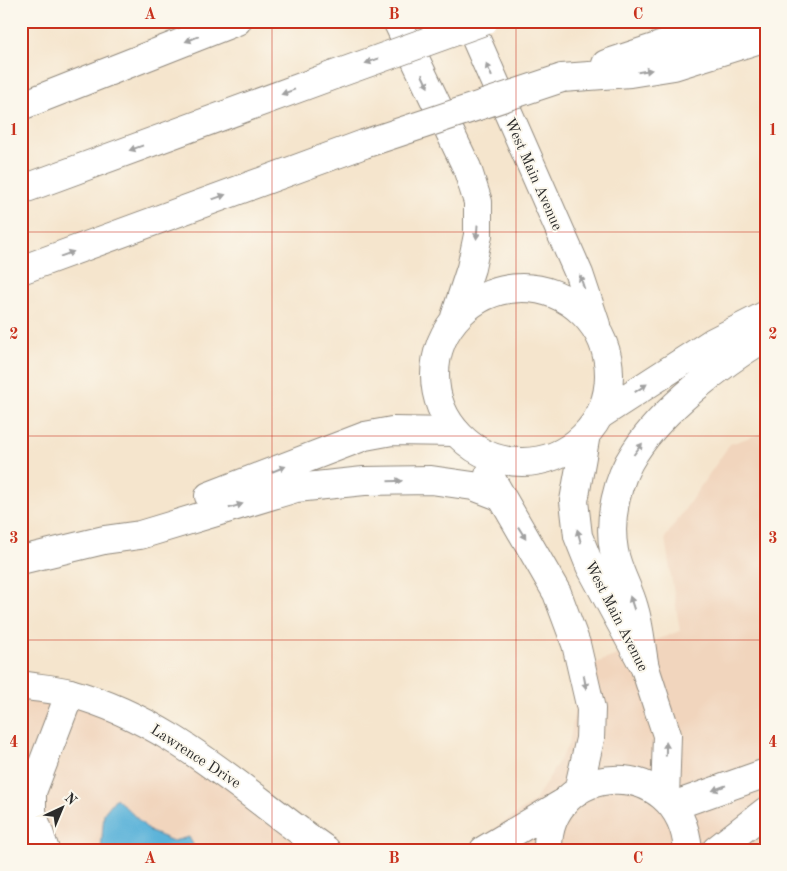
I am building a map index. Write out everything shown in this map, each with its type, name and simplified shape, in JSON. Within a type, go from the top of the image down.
[{"type":"main road","points":[[21,106],[237,21]]},
{"type":"main road","points":[[397,21],[466,168],[478,202],[478,235],[471,268],[455,317],[442,338],[435,370],[435,387],[442,411],[482,463],[499,496],[557,593],[583,668],[591,709],[590,739],[572,796],[557,814],[551,828],[548,850]]},
{"type":"main road","name":"West Main Avenue","points":[[468,21],[579,274],[597,329]]},
{"type":"main road","points":[[21,190],[484,21]]},
{"type":"main road","points":[[21,270],[364,144],[735,21]]},
{"type":"main road","points":[[562,78],[630,73],[674,66],[766,38]]},
{"type":"main road","points":[[455,317],[476,299],[502,289],[529,287],[556,294],[579,308],[597,329],[608,357],[609,386],[593,425]]},
{"type":"main road","points":[[104,540],[136,523],[365,436],[392,431],[463,439],[494,458],[518,462],[543,460],[567,450],[593,425],[671,368],[766,314]]},
{"type":"main road","points":[[645,668],[635,609],[614,550],[613,515],[619,484],[635,452],[668,414],[729,361],[766,337]]},
{"type":"main road","name":"West Main Avenue","points":[[593,425],[574,501],[578,536],[590,566],[645,668],[667,735],[669,802]]},
{"type":"main road","points":[[21,560],[104,540],[140,535],[296,488],[364,481],[432,480],[474,486],[499,496]]},
{"type":"main road","name":"Lawrence Drive","points":[[21,685],[70,693],[120,710],[169,735],[224,772],[326,850]]},
{"type":"main road","points":[[46,850],[32,812],[32,792],[70,693]]},
{"type":"main road","points":[[669,802],[766,773]]},
{"type":"main road","points":[[484,850],[592,783],[623,779],[653,789],[669,802],[681,819],[688,850]]},
{"type":"main road","points":[[716,850],[766,811]]},
{"type":"shaded area","points":[[766,432],[766,850],[464,850],[535,801],[569,744],[583,668],[680,631],[665,538],[730,444]]},
{"type":"shaded area","points":[[21,685],[120,711],[327,850],[21,850]]},
{"type":"water","points":[[116,798],[151,832],[173,841],[189,837],[196,850],[101,850],[104,813]]}]
